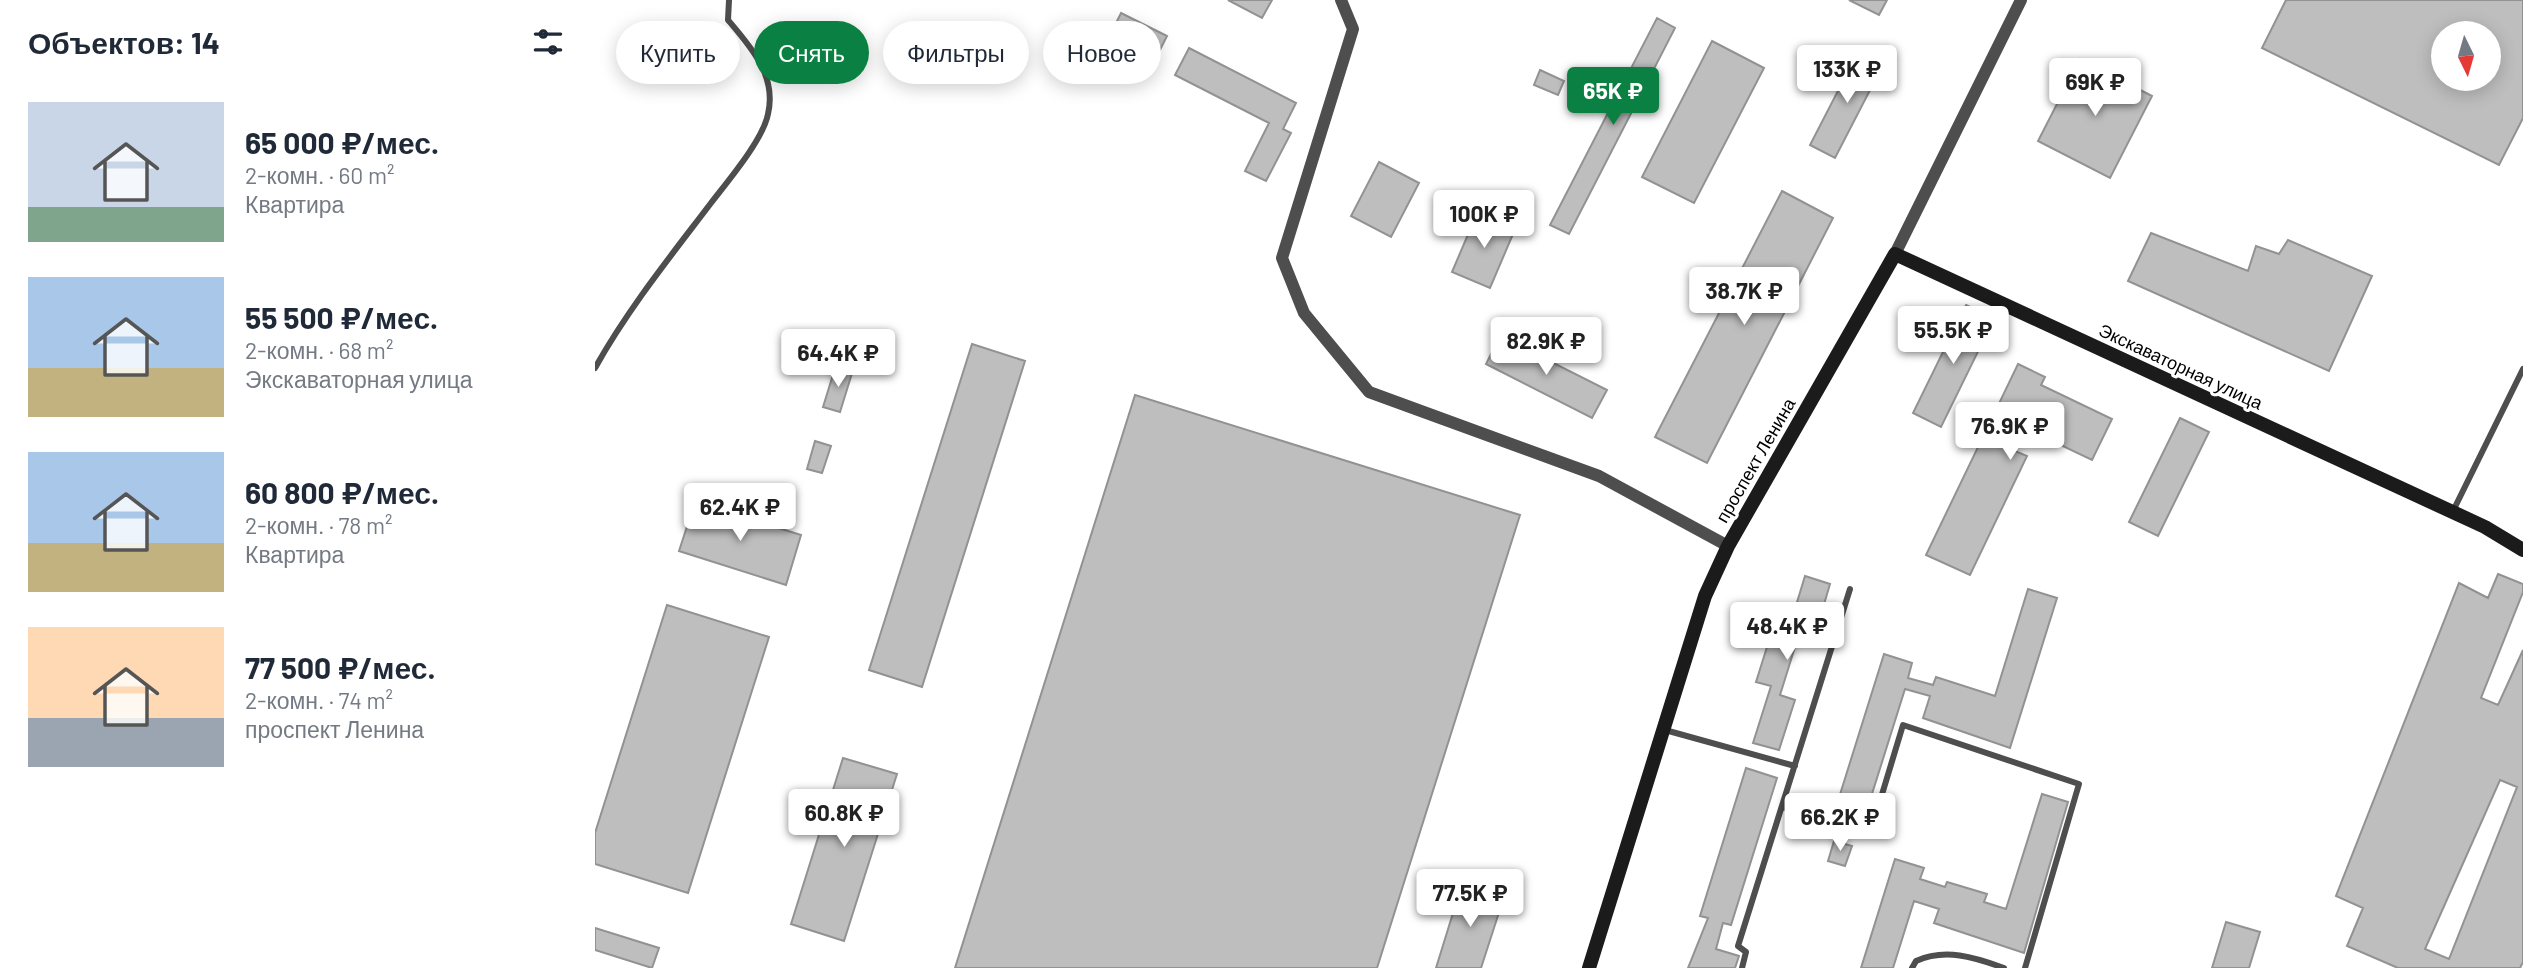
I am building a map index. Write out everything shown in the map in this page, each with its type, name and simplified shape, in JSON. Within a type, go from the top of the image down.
[{"type":"street","points":[[1341,0],[1353,29],[1282,258],[1304,313],[1369,392],[1599,476],[1728,546]]},
{"type":"street","name":"проспект Ленина","points":[[1589,968],[1705,596],[1728,546],[1895,254],[2021,0]]},
{"type":"street","name":"Экскаваторная улица","points":[[1895,254],[2485,527],[2523,550]]},
{"type":"lane","points":[[595,368],[621,321],[744,159],[768,115],[769,83],[756,53],[729,20],[729,0]]},
{"type":"lane","points":[[2452,513],[2523,369]]},
{"type":"lane","points":[[1742,968],[1746,952],[1738,946],[1850,589]]},
{"type":"lane","points":[[1782,807],[1870,834],[1903,725],[2079,784],[2025,968]]},
{"type":"lane","points":[[1663,729],[1795,766]]},
{"type":"lane","points":[[1912,968],[1916,961],[1934,953],[1977,958],[2004,968]]},
{"type":"building","points":[[1228,0],[1272,0],[1262,18]]},
{"type":"building","points":[[1849,0],[1887,0],[1879,15]]},
{"type":"building","points":[[2286,0],[2523,0],[2523,118],[2499,165],[2262,48]]},
{"type":"building","points":[[1121,13],[1137,21],[1117,21]]},
{"type":"building","points":[[1657,18],[1675,28],[1569,234],[1550,225]]},
{"type":"building","points":[[1161,33],[1167,36],[1161,48]]},
{"type":"building","points":[[1712,41],[1764,68],[1694,203],[1642,177]]},
{"type":"building","points":[[1189,48],[1296,103],[1283,129],[1291,133],[1266,181],[1245,171],[1269,123],[1175,75]]},
{"type":"building","points":[[1858,52],[1883,65],[1835,158],[1810,145]]},
{"type":"building","points":[[2080,59],[2152,96],[2110,178],[2038,141]]},
{"type":"building","points":[[1540,70],[1564,81],[1558,95],[1534,85]]},
{"type":"building","points":[[1379,162],[1419,183],[1391,237],[1351,216]]},
{"type":"building","points":[[1782,191],[1833,218],[1707,463],[1655,437]]},
{"type":"building","points":[[1478,211],[1516,227],[1490,288],[1452,272]]},
{"type":"building","points":[[2151,233],[2248,271],[2256,246],[2279,254],[2288,240],[2372,276],[2329,371],[2128,281]]},
{"type":"building","points":[[1966,305],[1994,319],[1941,427],[1913,413]]},
{"type":"building","points":[[1500,336],[1607,390],[1592,418],[1486,364]]},
{"type":"building","points":[[972,344],[1025,361],[922,687],[869,670]]},
{"type":"building","points":[[2018,364],[2045,377],[2041,385],[2112,419],[2092,460],[2021,426],[2010,449],[2027,456],[1970,575],[1926,555]]},
{"type":"building","points":[[836,365],[853,370],[840,412],[823,407]]},
{"type":"building","points":[[1135,395],[1520,515],[1377,968],[955,968]]},
{"type":"building","points":[[2180,418],[2209,432],[2158,536],[2129,522]]},
{"type":"building","points":[[815,441],[831,446],[822,473],[807,469]]},
{"type":"building","points":[[695,502],[801,535],[786,585],[679,551]]},
{"type":"building","points":[[2498,574],[2523,584],[2523,592],[2481,698],[2498,705],[2523,650],[2523,962],[2520,968],[2398,968],[2347,946],[2363,908],[2336,896],[2459,583],[2488,598]],"holes":[[[2500,780],[2517,787],[2449,959],[2425,949]]]},
{"type":"building","points":[[1805,576],[1830,584],[1815,635],[1800,631],[1780,695],[1795,700],[1779,750],[1753,743],[1771,686],[1756,682],[1772,631],[1787,635]]},
{"type":"building","points":[[2028,589],[2057,598],[2010,748],[1923,718],[1930,696],[1905,689],[1866,813],[1837,804],[1884,654],[1912,663],[1908,678],[1933,685],[1936,677],[1995,696]]},
{"type":"building","points":[[667,605],[769,637],[688,893],[595,864],[595,833]]},
{"type":"building","points":[[843,758],[897,774],[844,941],[791,924]]},
{"type":"building","points":[[1746,768],[1777,778],[1731,925],[1723,923],[1716,949],[1739,956],[1735,968],[1688,968],[1708,918],[1700,916]]},
{"type":"building","points":[[2042,794],[2068,802],[2024,953],[1934,923],[1939,909],[1914,901],[1893,968],[1861,968],[1895,859],[1924,868],[1920,879],[1945,887],[1947,882],[1987,894],[1984,902],[2006,909]]},
{"type":"building","points":[[1834,841],[1852,846],[1845,866],[1828,861]]},
{"type":"building","points":[[1462,884],[1504,897],[1481,968],[1436,968]]},
{"type":"building","points":[[2226,922],[2260,932],[2249,968],[2212,968]]},
{"type":"building","points":[[595,928],[659,948],[652,968],[595,950]]}]
